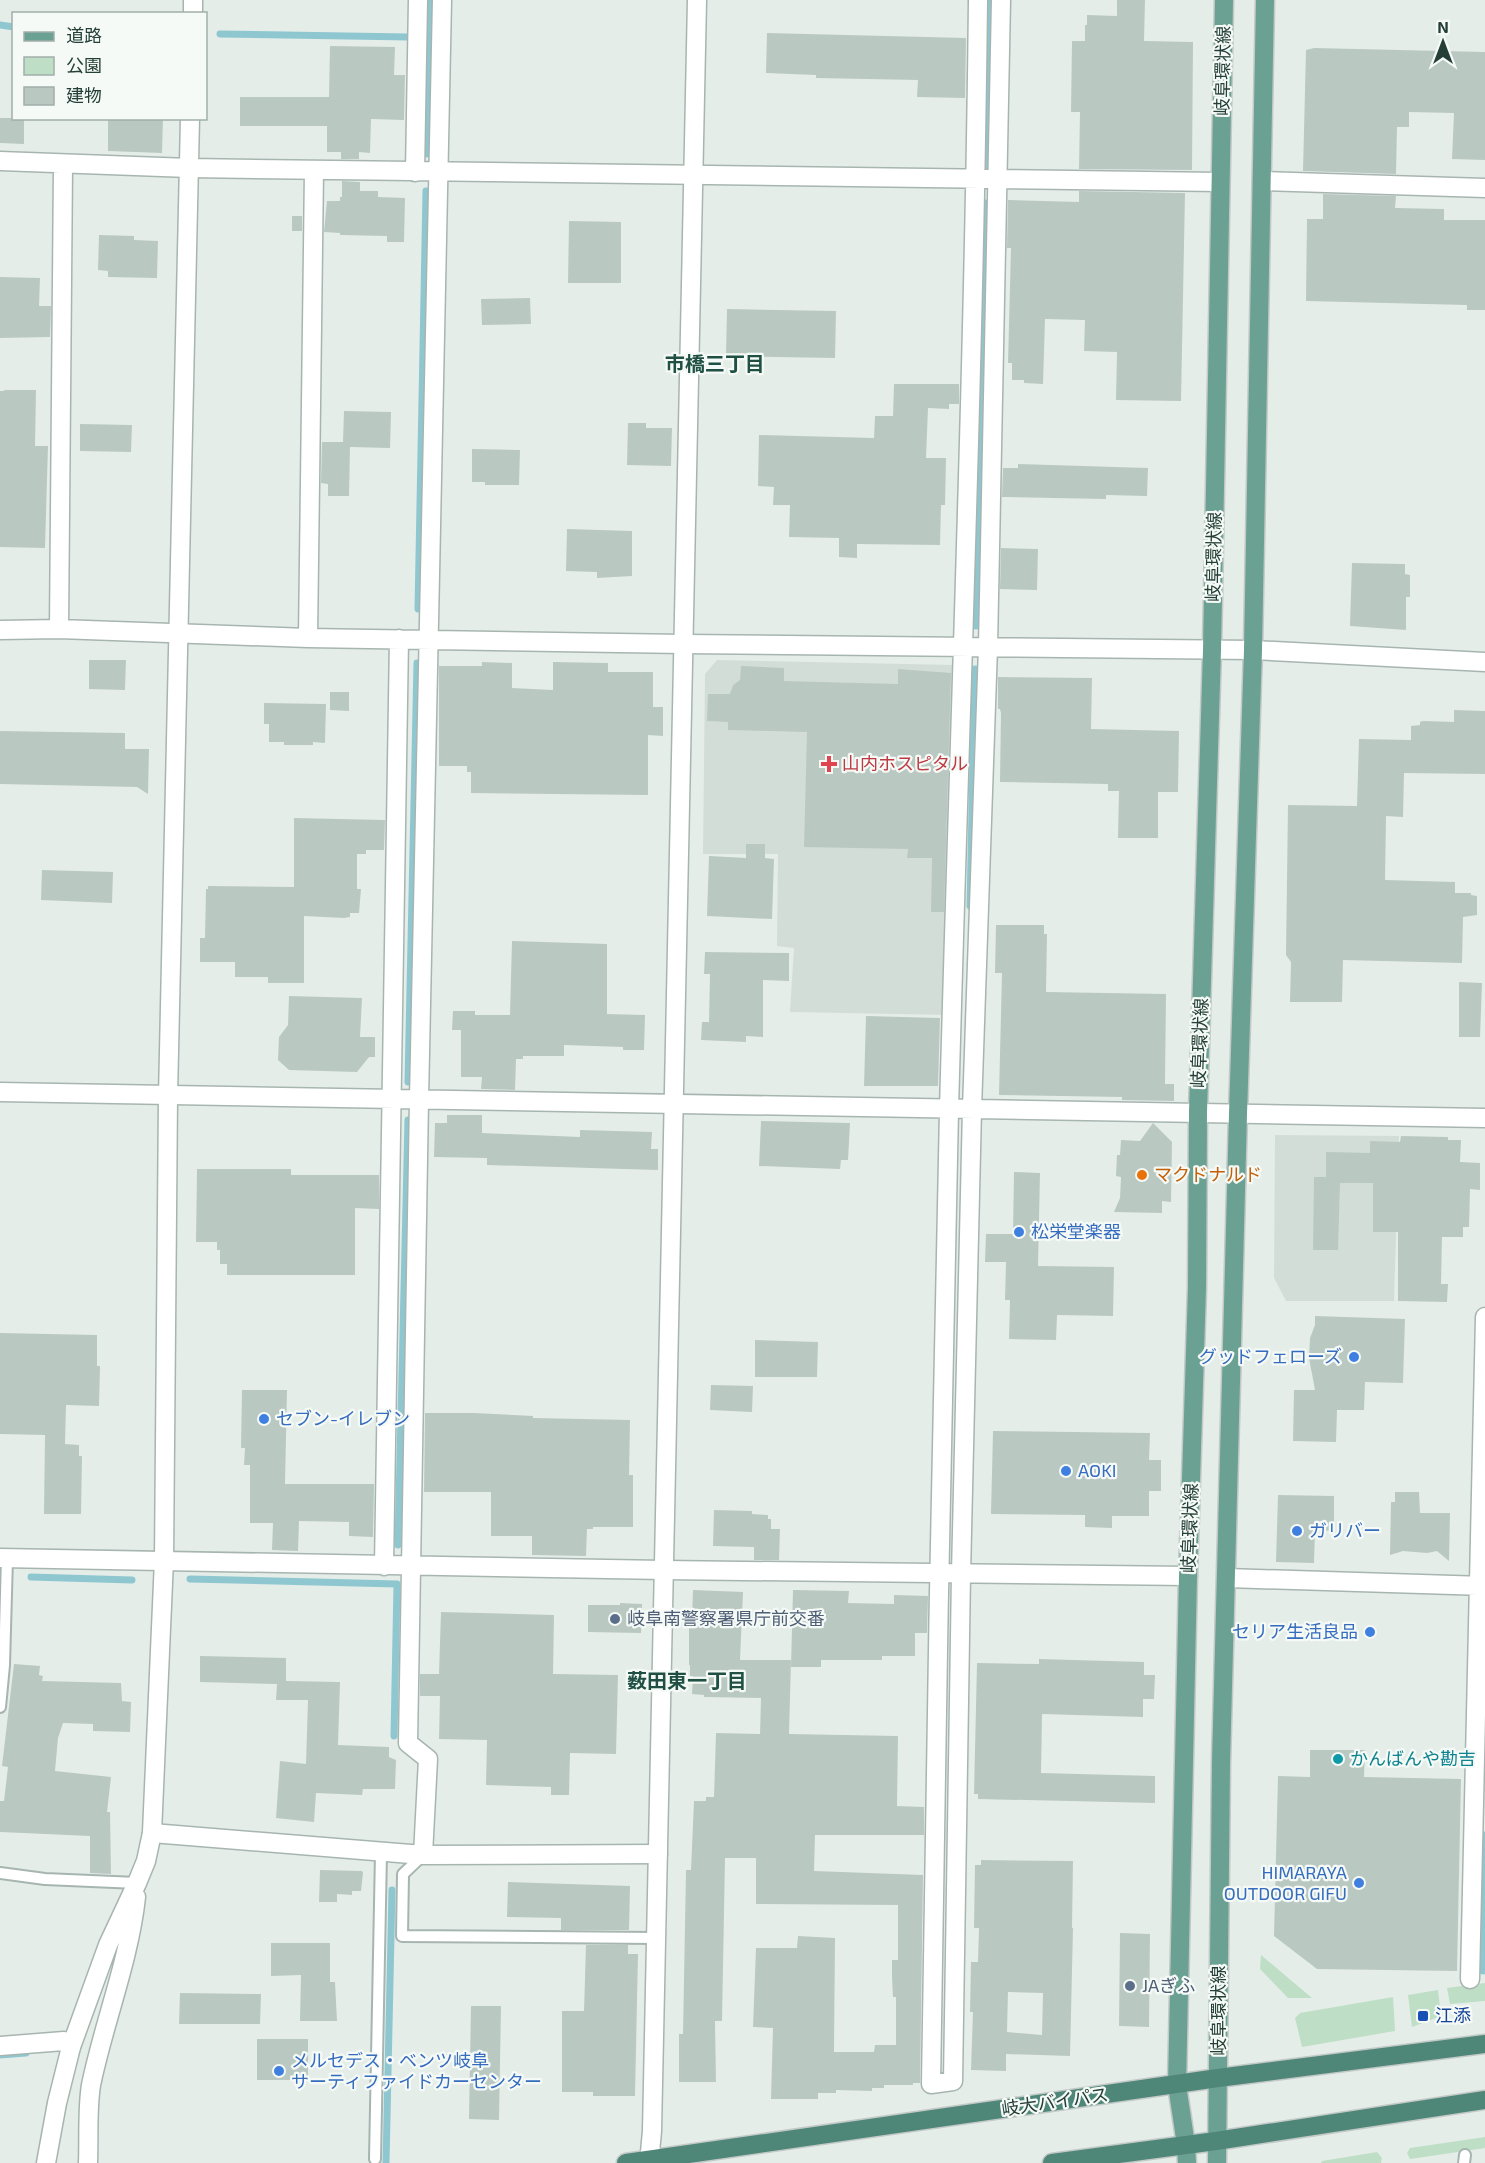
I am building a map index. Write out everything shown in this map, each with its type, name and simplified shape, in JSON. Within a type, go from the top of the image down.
[{"type":"highway","name":"岐大バイパス","points":[[626,2163],[1218,2078],[1485,2044]]},
{"type":"highway","points":[[1052,2163],[1187,2154],[1216,2141],[1485,2100]]},
{"type":"main road","name":"岐阜環状線","points":[[1187,2154],[1177,2085],[1197,1288],[1198,1112],[1212,650],[1224,0]]},
{"type":"main road","name":"岐阜環状線","points":[[1217,2163],[1221,1763],[1253,650],[1265,0]]},
{"type":"street","points":[[416,172],[418,0]]},
{"type":"street","points":[[423,1855],[428,1759],[408,1743],[418,1100],[442,0]]},
{"type":"street","points":[[648,2161],[652,2131],[697,0]]},
{"type":"street","points":[[978,0],[976,180],[939,1573],[931,2084],[953,2081],[961,1574],[972,1109],[988,647],[1002,0]]},
{"type":"street","points":[[46,2163],[57,2103],[71,2047],[108,1945],[146,1861],[152,1833],[165,1560],[168,1096],[190,120]]},
{"type":"street","points":[[0,161],[63,165],[416,172],[1220,182]]},
{"type":"street","points":[[59,629],[63,165]]},
{"type":"street","points":[[308,638],[314,170]]},
{"type":"street","points":[[1262,181],[1485,188]]},
{"type":"street","points":[[0,630],[59,629],[178,635],[683,644],[1253,650],[1485,662]]},
{"type":"street","points":[[384,1566],[399,639]]},
{"type":"street","points":[[0,1092],[1485,1118]]},
{"type":"street","points":[[1470,1979],[1482,1586],[1485,1317]]},
{"type":"street","points":[[4,1558],[384,1566],[1188,1576]]},
{"type":"street","points":[[1227,1578],[1482,1586]]},
{"type":"street","points":[[152,1833],[423,1855],[658,1854]]},
{"type":"street","points":[[88,2163],[91,2088],[106,2022],[133,1928],[137,1883]]},
{"type":"street","points":[[0,2046],[64,2041],[71,2047]]},
{"type":"lane","points":[[0,1707],[4,1558]]},
{"type":"lane","points":[[375,2159],[381,1853]]},
{"type":"lane","points":[[423,1855],[403,1874],[402,1936],[656,1938]]},
{"type":"lane","points":[[0,1873],[45,1879],[137,1883]]},
{"type":"shaded area","name":"山内ホスピタル","points":[[717,660],[955,665],[950,1015],[790,1012],[794,948],[777,946],[778,854],[703,854],[705,674]]},
{"type":"shaded area","points":[[1275,1135],[1399,1136],[1394,1301],[1286,1301],[1274,1278]]},
{"type":"green space","points":[[1261,1955],[1312,1998],[1288,1998],[1260,1969]]},
{"type":"green space","points":[[1485,1983],[1485,2001],[1450,2004],[1447,1988]]},
{"type":"green space","points":[[1438,1990],[1441,2016],[1412,2027],[1408,1995]]},
{"type":"green space","points":[[1393,1997],[1395,2031],[1302,2047],[1295,2018],[1300,2013]]},
{"type":"green space","points":[[1485,2137],[1485,2148],[1410,2159],[1407,2153],[1410,2148]]},
{"type":"green space","points":[[1377,2152],[1382,2158],[1381,2163],[1321,2163],[1322,2161]]},
{"type":"building","points":[[1117,0],[1145,0],[1144,41],[1193,42],[1192,170],[1079,169],[1080,112],[1071,112],[1072,41],[1085,41],[1087,15],[1117,16]]},
{"type":"building","points":[[767,33],[966,38],[965,98],[917,97],[918,80],[816,78],[816,75],[766,73]]},
{"type":"building","points":[[330,46],[395,47],[394,75],[405,75],[404,120],[371,119],[370,153],[359,152],[359,159],[341,159],[341,152],[327,152],[327,126],[240,126],[240,97],[329,97]]},
{"type":"building","points":[[1314,48],[1485,52],[1485,160],[1452,159],[1454,113],[1409,112],[1409,127],[1397,127],[1396,174],[1303,171],[1306,50]]},
{"type":"building","points":[[0,118],[24,120],[24,144],[0,143]]},
{"type":"building","points":[[108,120],[163,120],[162,153],[108,151]]},
{"type":"building","points":[[342,181],[360,182],[360,191],[378,191],[378,197],[405,198],[404,242],[387,242],[387,236],[340,235],[340,233],[324,232],[327,201],[340,201]]},
{"type":"building","points":[[1079,191],[1185,193],[1181,401],[1116,400],[1117,352],[1084,351],[1085,320],[1045,319],[1043,384],[1012,380],[1012,363],[1008,363],[1011,248],[1007,248],[1008,200],[1079,202]]},
{"type":"building","points":[[1323,194],[1396,196],[1395,208],[1444,209],[1444,220],[1485,220],[1485,310],[1467,310],[1467,305],[1306,301],[1307,219],[1323,219]]},
{"type":"building","points":[[292,216],[302,216],[302,231],[292,231]]},
{"type":"building","points":[[569,221],[621,222],[621,283],[568,283]]},
{"type":"building","points":[[99,235],[134,236],[134,240],[158,241],[157,278],[108,277],[108,271],[98,270]]},
{"type":"building","points":[[0,277],[40,278],[39,306],[51,306],[50,337],[0,338]]},
{"type":"building","points":[[530,298],[531,324],[482,325],[481,299]]},
{"type":"building","points":[[727,309],[836,311],[835,358],[726,356]]},
{"type":"building","points":[[894,384],[959,384],[959,404],[949,404],[949,409],[928,408],[926,458],[946,458],[945,505],[941,505],[940,545],[857,544],[857,558],[839,557],[839,538],[789,537],[790,505],[773,505],[774,487],[758,486],[759,435],[874,438],[875,416],[893,416]]},
{"type":"building","points":[[36,390],[35,446],[48,446],[45,548],[0,547],[0,391]]},
{"type":"building","points":[[344,411],[391,412],[390,448],[350,447],[349,496],[328,496],[328,484],[321,483],[322,442],[343,442]]},
{"type":"building","points":[[628,423],[646,423],[646,428],[672,428],[671,466],[627,465]]},
{"type":"building","points":[[80,424],[132,425],[131,452],[80,451]]},
{"type":"building","points":[[472,449],[520,450],[519,485],[485,485],[485,482],[472,482]]},
{"type":"building","points":[[1018,464],[1148,468],[1147,496],[1106,495],[1106,499],[1002,497],[1003,468],[1018,468]]},
{"type":"building","points":[[567,529],[632,531],[632,576],[597,578],[597,572],[566,571]]},
{"type":"building","points":[[1001,548],[1038,549],[1037,590],[1000,589]]},
{"type":"building","points":[[1352,563],[1405,564],[1405,574],[1410,575],[1410,597],[1406,597],[1406,630],[1350,626]]},
{"type":"building","points":[[89,660],[126,660],[125,690],[89,689]]},
{"type":"building","points":[[482,662],[512,663],[512,688],[553,690],[553,662],[608,663],[608,672],[653,672],[653,707],[663,707],[663,736],[648,735],[648,795],[471,793],[471,772],[467,772],[467,766],[439,766],[439,666],[482,666]]},
{"type":"building","points":[[741,666],[784,668],[784,681],[898,684],[898,669],[951,673],[944,912],[931,912],[932,858],[907,858],[908,849],[804,847],[807,732],[728,730],[728,722],[707,721],[708,694],[730,694],[733,685],[740,680]]},
{"type":"building","points":[[998,677],[1092,678],[1091,729],[1179,731],[1178,792],[1158,792],[1158,838],[1118,838],[1119,791],[1108,791],[1108,784],[1000,782],[1001,713],[998,709]]},
{"type":"building","points":[[330,692],[349,692],[349,711],[330,710]]},
{"type":"building","points":[[264,703],[326,704],[325,743],[284,745],[284,742],[269,742],[269,724],[264,724]]},
{"type":"building","points":[[1454,710],[1485,711],[1485,774],[1404,773],[1403,817],[1386,816],[1385,880],[1455,882],[1455,893],[1471,893],[1477,896],[1477,915],[1463,917],[1462,963],[1343,960],[1342,1002],[1290,1002],[1291,962],[1286,955],[1288,805],[1357,806],[1359,739],[1411,740],[1411,726],[1420,725],[1423,721],[1454,722]]},
{"type":"building","points":[[0,731],[125,733],[125,749],[149,749],[148,794],[137,787],[0,784]]},
{"type":"building","points":[[294,818],[385,820],[384,850],[366,850],[366,854],[357,854],[357,889],[361,889],[359,913],[350,913],[350,917],[344,918],[304,916],[304,983],[268,983],[268,977],[235,977],[235,962],[200,962],[200,938],[205,938],[206,889],[208,886],[294,887]]},
{"type":"building","points":[[746,844],[765,844],[765,858],[774,859],[772,919],[707,916],[709,856],[746,858]]},
{"type":"building","points":[[42,870],[113,872],[112,903],[41,900]]},
{"type":"building","points":[[996,925],[1044,925],[1044,934],[1047,934],[1046,992],[1166,994],[1165,1084],[1174,1084],[1174,1101],[1122,1100],[1122,1097],[999,1095],[1002,973],[995,973]]},
{"type":"building","points":[[512,941],[607,944],[607,1014],[645,1015],[644,1050],[564,1045],[564,1056],[523,1056],[523,1059],[516,1059],[515,1090],[481,1089],[482,1077],[461,1077],[461,1030],[452,1030],[453,1011],[475,1011],[475,1015],[510,1015]]},
{"type":"building","points":[[705,952],[789,953],[789,981],[763,980],[763,1037],[746,1036],[746,1042],[701,1040],[702,1022],[709,1022],[710,974],[704,974]]},
{"type":"building","points":[[1459,982],[1482,983],[1480,1037],[1459,1037]]},
{"type":"building","points":[[289,996],[362,998],[360,1037],[375,1037],[375,1057],[369,1057],[357,1072],[289,1070],[278,1060],[279,1037],[288,1025]]},
{"type":"building","points":[[866,1016],[940,1018],[938,1086],[864,1086]]},
{"type":"building","points":[[447,1115],[482,1115],[482,1133],[580,1137],[580,1130],[652,1132],[651,1149],[658,1149],[658,1170],[487,1165],[487,1158],[434,1157],[435,1123],[447,1123]]},
{"type":"building","points":[[761,1121],[850,1123],[848,1160],[841,1160],[840,1169],[759,1166]]},
{"type":"building","points":[[1153,1123],[1172,1142],[1171,1202],[1162,1201],[1162,1213],[1114,1212],[1120,1198],[1121,1177],[1116,1176],[1117,1155],[1120,1155],[1121,1140],[1140,1141]]},
{"type":"building","points":[[1401,1136],[1448,1137],[1448,1140],[1461,1140],[1460,1162],[1480,1163],[1480,1190],[1470,1189],[1469,1227],[1463,1227],[1463,1237],[1442,1237],[1441,1284],[1448,1284],[1447,1302],[1398,1301],[1398,1232],[1373,1232],[1373,1183],[1340,1183],[1338,1250],[1313,1250],[1314,1177],[1326,1177],[1326,1152],[1370,1153],[1370,1141],[1400,1142]]},
{"type":"building","points":[[197,1169],[291,1169],[291,1175],[379,1175],[379,1209],[355,1208],[355,1275],[227,1275],[227,1264],[220,1264],[220,1250],[217,1250],[217,1242],[196,1242]]},
{"type":"building","points":[[1014,1172],[1040,1173],[1038,1266],[1114,1267],[1113,1316],[1057,1315],[1056,1340],[1009,1339],[1010,1300],[1005,1300],[1006,1262],[985,1262],[986,1234],[1013,1234]]},
{"type":"building","points":[[1315,1316],[1405,1319],[1403,1383],[1365,1382],[1364,1410],[1337,1410],[1336,1442],[1293,1441],[1294,1390],[1315,1390],[1309,1358],[1310,1338],[1315,1325]]},
{"type":"building","points":[[0,1333],[97,1335],[97,1366],[100,1366],[99,1406],[66,1405],[65,1444],[79,1445],[79,1456],[82,1456],[81,1514],[44,1514],[45,1435],[0,1434]]},
{"type":"building","points":[[755,1340],[818,1342],[817,1377],[755,1377]]},
{"type":"building","points":[[711,1385],[753,1386],[752,1412],[710,1410]]},
{"type":"building","points":[[242,1390],[287,1390],[285,1484],[374,1484],[373,1537],[349,1536],[349,1522],[299,1521],[298,1551],[272,1550],[273,1523],[250,1523],[250,1465],[244,1465],[245,1448],[241,1448]]},
{"type":"building","points":[[425,1413],[630,1420],[629,1475],[633,1475],[633,1527],[587,1529],[586,1556],[532,1555],[532,1536],[491,1536],[491,1492],[424,1492]]},
{"type":"building","points":[[993,1431],[1150,1433],[1149,1460],[1161,1460],[1161,1491],[1149,1491],[1149,1516],[1112,1516],[1112,1528],[1085,1527],[1085,1515],[991,1514]]},
{"type":"building","points":[[1395,1492],[1419,1492],[1420,1513],[1450,1513],[1449,1561],[1437,1551],[1427,1553],[1403,1551],[1390,1555],[1391,1502],[1395,1502]]},
{"type":"building","points":[[1278,1495],[1334,1496],[1334,1531],[1315,1530],[1314,1563],[1276,1562]]},
{"type":"building","points":[[714,1510],[752,1511],[752,1514],[768,1515],[768,1519],[771,1519],[771,1529],[780,1529],[779,1560],[754,1560],[754,1547],[713,1546]]},
{"type":"building","points":[[693,1590],[743,1592],[740,1660],[791,1660],[789,1734],[898,1736],[897,1806],[924,1807],[924,1835],[815,1835],[814,1871],[923,1875],[920,2083],[884,2085],[884,2088],[872,2088],[872,2091],[836,2090],[836,2093],[818,2093],[818,2099],[771,2099],[773,2028],[753,2027],[756,1948],[797,1948],[798,1936],[835,1938],[834,2052],[874,2052],[875,2045],[896,2045],[896,1997],[893,1997],[892,1960],[898,1960],[898,1905],[756,1904],[756,1858],[725,1858],[722,2021],[715,2021],[716,2082],[679,2082],[679,2034],[683,2034],[686,1870],[691,1870],[694,1801],[706,1801],[706,1797],[714,1797],[716,1733],[760,1734],[761,1698],[704,1697],[704,1695],[692,1694],[693,1676],[690,1676],[689,1665],[689,1617],[692,1617]]},
{"type":"building","points":[[793,1590],[849,1591],[848,1603],[894,1604],[894,1595],[928,1596],[927,1633],[915,1633],[915,1656],[882,1656],[882,1660],[821,1660],[821,1667],[791,1667]]},
{"type":"building","name":"岐阜南警察署県庁前交番","points":[[620,1603],[642,1604],[641,1633],[588,1632],[588,1605],[620,1605]]},
{"type":"building","points":[[441,1612],[554,1615],[553,1674],[618,1675],[616,1754],[570,1753],[569,1795],[551,1795],[551,1787],[486,1785],[487,1740],[439,1739],[440,1696],[420,1696],[420,1674],[439,1674]]},
{"type":"building","points":[[200,1656],[286,1658],[286,1681],[340,1682],[338,1745],[389,1747],[389,1757],[396,1760],[395,1789],[363,1789],[362,1795],[316,1793],[314,1822],[276,1818],[280,1761],[306,1764],[308,1700],[276,1700],[277,1684],[200,1682]]},
{"type":"building","points":[[1039,1659],[1144,1662],[1144,1675],[1155,1675],[1154,1699],[1143,1699],[1143,1717],[1042,1714],[1041,1773],[1155,1776],[1155,1803],[978,1799],[978,1794],[974,1794],[977,1663],[1039,1664]]},
{"type":"building","points":[[14,1664],[40,1666],[39,1675],[43,1676],[42,1681],[121,1683],[122,1701],[131,1702],[130,1732],[93,1731],[93,1724],[63,1723],[58,1738],[55,1771],[111,1777],[107,1812],[110,1812],[111,1874],[90,1873],[90,1836],[0,1832],[0,1801],[4,1801],[8,1767],[2,1766]]},
{"type":"building","points":[[1310,1750],[1365,1750],[1364,1777],[1461,1779],[1457,1971],[1317,1969],[1274,1936],[1278,1776],[1310,1777]]},
{"type":"building","points":[[981,1860],[1073,1861],[1070,2056],[1006,2054],[1006,2071],[971,2070],[973,2012],[970,2012],[971,1962],[978,1962],[979,1928],[974,1928],[975,1865],[981,1865]],"holes":[[[1008,1992],[1043,1993],[1042,2035],[1007,2032]]]},
{"type":"building","points":[[320,1870],[362,1871],[361,1891],[352,1891],[352,1895],[337,1894],[337,1902],[319,1902]]},
{"type":"building","points":[[508,1882],[630,1886],[629,1930],[561,1930],[561,1918],[507,1917]]},
{"type":"building","points":[[1120,1933],[1150,1934],[1149,2027],[1119,2026]]},
{"type":"building","points":[[271,1943],[330,1943],[330,1982],[335,1982],[337,2021],[300,2021],[301,1975],[271,1976]]},
{"type":"building","points":[[586,1945],[628,1945],[628,1954],[638,1954],[635,2096],[593,2096],[593,2092],[562,2092],[562,2011],[584,2011]]},
{"type":"building","points":[[180,1993],[261,1994],[260,2024],[179,2024]]},
{"type":"building","points":[[471,2006],[501,2006],[499,2120],[469,2119]]},
{"type":"building","points":[[257,2039],[308,2039],[308,2080],[257,2080]]},
{"type":"waterway","points":[[427,154],[431,0]]},
{"type":"waterway","points":[[986,174],[989,0]]},
{"type":"waterway","points":[[0,25],[12,27]]},
{"type":"waterway","points":[[220,34],[409,37]]},
{"type":"waterway","points":[[418,609],[426,191]]},
{"type":"waterway","points":[[976,626],[985,203]]},
{"type":"waterway","points":[[408,1082],[417,663]]},
{"type":"waterway","points":[[970,906],[975,669]]},
{"type":"waterway","points":[[398,1545],[408,1120]]},
{"type":"waterway","points":[[31,1577],[132,1580]]},
{"type":"waterway","points":[[190,1579],[397,1584],[394,1736]]},
{"type":"waterway","points":[[1483,1971],[1485,1835]]},
{"type":"waterway","points":[[386,2163],[392,1890]]},
{"type":"waterway","points":[[0,2055],[26,2053],[26,2049]]},
{"type":"place","name":"山内ホスピタル","points":[[829,764]]},
{"type":"place","name":"マクドナルド","points":[[1142,1175]]},
{"type":"place","name":"松栄堂楽器","points":[[1019,1232]]},
{"type":"place","name":"グッドフェローズ","points":[[1354,1357]]},
{"type":"place","name":"セブン-イレブン","points":[[264,1419]]},
{"type":"place","name":"AOKI","points":[[1066,1471]]},
{"type":"place","name":"ガリバー","points":[[1297,1531]]},
{"type":"place","name":"岐阜南警察署県庁前交番","points":[[615,1619]]},
{"type":"place","name":"セリア生活良品","points":[[1370,1632]]},
{"type":"place","name":"かんばんや勘吉","points":[[1338,1759]]},
{"type":"place","name":"HIMARAYA OUTDOOR GIFU","points":[[1359,1883]]},
{"type":"place","name":"JAぎふ","points":[[1130,1986]]},
{"type":"place","name":"江添","points":[[1423,2016]]},
{"type":"place","name":"メルセデス・ベンツ岐阜 サーティファイドカーセンター","points":[[279,2071]]},
{"type":"district","name":"市橋三丁目","points":[[715,364]]},
{"type":"district","name":"薮田東一丁目","points":[[687,1681]]}]
